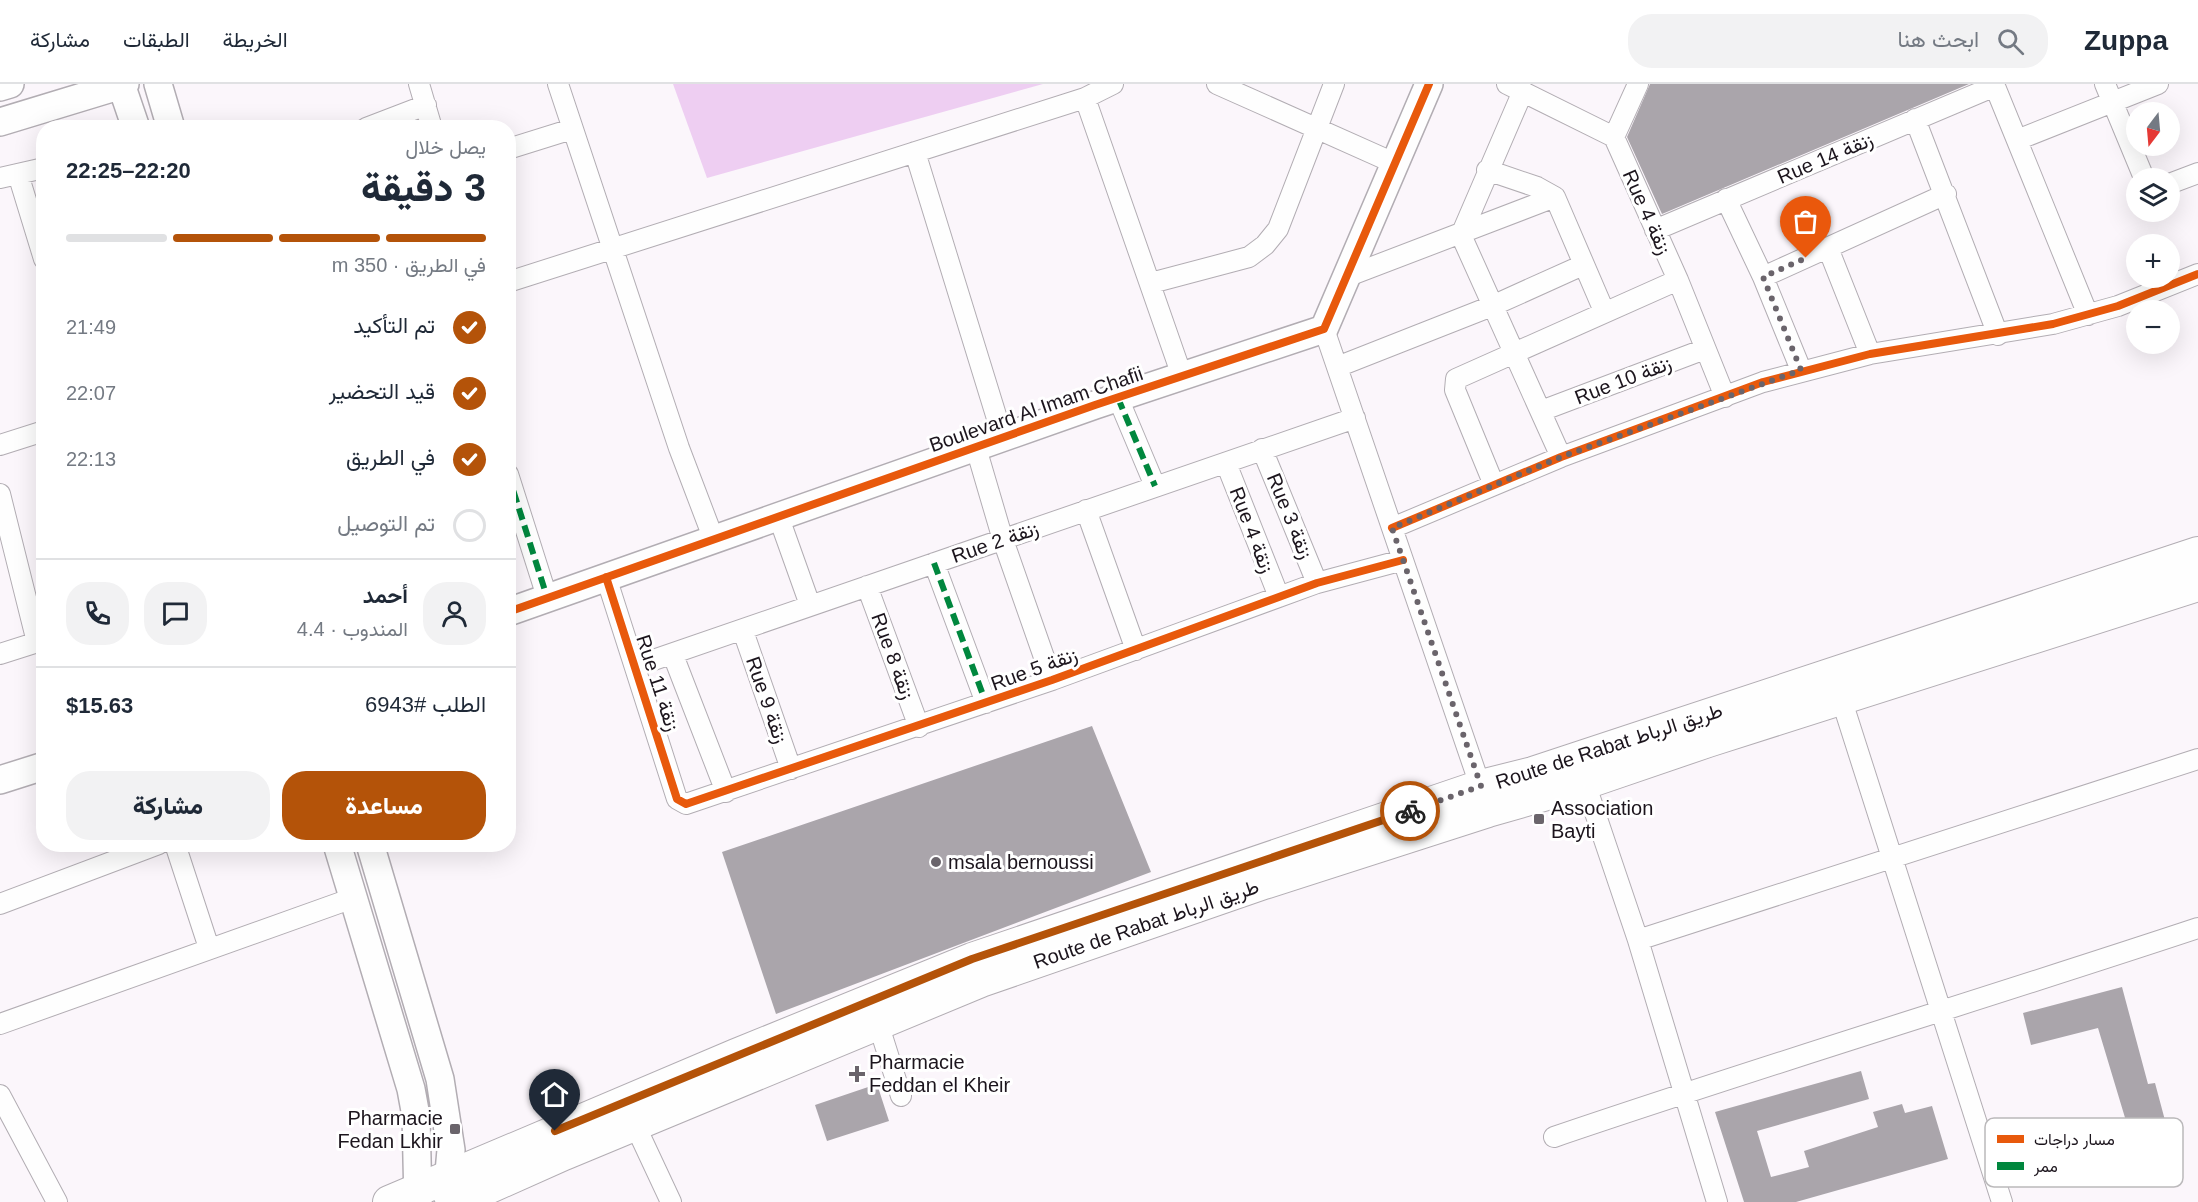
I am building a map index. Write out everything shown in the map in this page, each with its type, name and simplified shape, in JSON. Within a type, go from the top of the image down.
[{"type":"main road","name":"Route de Rabat طريق الرباط","points":[[389,1202],[450,1193],[635,1125],[981,981],[1224,897],[1484,798],[1545,769],[2198,553]]},
{"type":"main road","name":"Route de Rabat طريق الرباط","points":[[450,1193],[972,959],[1484,798],[1585,783],[1841,698],[2198,585]]},
{"type":"street","points":[[0,87],[10,84]]},
{"type":"street","points":[[0,122],[123,84],[134,120]]},
{"type":"street","points":[[158,84],[169,120]]},
{"type":"street","points":[[419,84],[430,120]]},
{"type":"street","points":[[558,84],[679,448],[714,540]]},
{"type":"street","points":[[516,279],[1085,98],[1113,84]]},
{"type":"street","points":[[1217,84],[1394,163]]},
{"type":"street","points":[[1151,283],[1248,257],[1265,244],[1278,229],[1334,84]]},
{"type":"street","points":[[1429,84],[1324,329],[1484,798]]},
{"type":"street","points":[[1561,457],[1461,235],[1487,170],[1515,88],[1545,92],[1614,137],[1638,84]]},
{"type":"street","points":[[2105,84],[2140,168]]},
{"type":"street","points":[[2017,140],[2158,84]]},
{"type":"street","points":[[1995,85],[2088,315]]},
{"type":"street","name":"Rue 14 زنقة","points":[[1655,230],[1995,85]]},
{"type":"street","points":[[1085,98],[1182,376]]},
{"type":"street","points":[[387,120],[426,105]]},
{"type":"street","points":[[1915,119],[1946,194],[1998,335]]},
{"type":"street","points":[[516,146],[572,129]]},
{"type":"street","name":"Rue 4 زنقة","points":[[1614,137],[1678,280],[1725,397]]},
{"type":"street","points":[[915,152],[1003,438]]},
{"type":"street","points":[[36,170],[9,176],[36,240]]},
{"type":"street","points":[[1487,170],[1537,187],[1555,197],[1604,311]]},
{"type":"street","points":[[2180,180],[2198,173]]},
{"type":"street","points":[[1763,277],[1946,194]]},
{"type":"street","points":[[1346,277],[1461,235],[1555,197]]},
{"type":"street","points":[[1726,199],[1763,277],[1801,370]]},
{"type":"street","points":[[1828,248],[1870,354]]},
{"type":"street","points":[[1337,367],[1492,306],[1583,266]]},
{"type":"street","points":[[1392,528],[1561,457],[1801,370],[1870,354],[1998,335],[2088,315],[2147,296],[2198,274]]},
{"type":"street","points":[[1494,485],[1455,390],[1456,379],[1604,311],[1678,280]]},
{"type":"street","name":"Boulevard Al Imam Chafii","points":[[516,609],[1118,398],[1324,329]]},
{"type":"street","name":"Rue 10 زنقة","points":[[1541,411],[1705,349]]},
{"type":"street","points":[[1118,398],[1155,486]]},
{"type":"street","name":"Rue 2 زنقة","points":[[636,666],[743,631],[810,605],[1355,418]]},
{"type":"street","points":[[0,445],[36,434]]},
{"type":"street","points":[[976,448],[1004,540],[1052,680]]},
{"type":"street","name":"Rue 3 زنقة","points":[[1262,449],[1317,583]]},
{"type":"street","name":"Rue 4 زنقة","points":[[1226,463],[1279,597]]},
{"type":"street","points":[[0,494],[36,626]]},
{"type":"street","points":[[516,499],[547,597]]},
{"type":"street","points":[[1086,510],[1136,650]]},
{"type":"street","points":[[779,518],[810,605]]},
{"type":"street","name":"Rue 5 زنقة","points":[[677,799],[686,804],[726,792],[1052,680],[1317,583],[1403,561]]},
{"type":"street","points":[[934,563],[986,703]]},
{"type":"street","name":"Rue 11 زنقة","points":[[606,577],[677,799]]},
{"type":"street","name":"Rue 8 زنقة","points":[[867,586],[919,727]]},
{"type":"street","name":"Rue 9 زنقة","points":[[743,631],[790,769]]},
{"type":"street","points":[[0,654],[36,642]]},
{"type":"street","points":[[673,655],[726,792]]},
{"type":"street","points":[[1841,698],[1985,1149]]},
{"type":"street","points":[[1638,940],[2198,759]]},
{"type":"street","points":[[0,780],[36,769]]},
{"type":"street","points":[[1585,783],[1638,940],[1717,1202]]},
{"type":"street","points":[[0,904],[138,852]]},
{"type":"street","points":[[178,852],[209,948]]},
{"type":"street","points":[[339,852],[411,1089],[416,1116],[418,1196]]},
{"type":"street","points":[[372,852],[440,1080],[451,1150],[450,1193]]},
{"type":"street","points":[[0,1024],[353,898]]},
{"type":"street","points":[[1554,1137],[1684,1092],[1941,1012],[2198,928]]},
{"type":"street","points":[[878,1023],[901,1096]]},
{"type":"street","points":[[0,1095],[57,1202]]},
{"type":"street","points":[[635,1125],[670,1202]]},
{"type":"street","points":[[1997,1187],[2002,1202]]},
{"type":"shaded area","points":[[673,84],[1043,84],[707,178]]},
{"type":"building","points":[[1650,84],[1969,84],[1662,214],[1627,137]]},
{"type":"building","name":"msala bernoussi","points":[[1092,726],[1151,872],[776,1014],[722,852]]},
{"type":"building","points":[[2122,987],[2148,1084],[2155,1083],[2164,1118],[2125,1118],[2098,1028],[2031,1045],[2023,1013]]},
{"type":"building","points":[[1861,1071],[1869,1099],[1757,1131],[1771,1177],[1809,1167],[1804,1151],[1878,1127],[1873,1112],[1902,1104],[1905,1113],[1932,1106],[1948,1159],[1796,1202],[1744,1202],[1715,1112]]},
{"type":"building","points":[[877,1084],[889,1121],[827,1141],[815,1105]]},
{"type":"marked path","points":[[1118,398],[1155,486]]},
{"type":"marked path","points":[[516,499],[547,597]]},
{"type":"marked path","points":[[934,563],[986,703]]},
{"type":"cycle path","points":[[516,609],[1095,405],[1324,329],[1429,84]]},
{"type":"cycle path","points":[[1392,528],[1561,457],[1763,382],[1870,354],[2053,324],[2118,306],[2198,274]]},
{"type":"cycle path","points":[[606,577],[677,799],[686,804],[1052,680],[1317,583],[1403,560]]},
{"type":"way so far","points":[[1410,811],[1481,786],[1392,528],[1561,457],[1801,370],[1763,277],[1806,258]]},
{"type":"place","name":"Association Bayti","points":[[1539,819]]},
{"type":"place","name":"msala bernoussi","points":[[936,862]]},
{"type":"place","name":"Pharmacie Feddan el Kheir","points":[[857,1074]]},
{"type":"place","name":"Pharmacie Fedan Lkhir","points":[[455,1129]]},
{"type":"route","points":[[555,1131],[972,959],[1125,905],[1410,811]]}]
